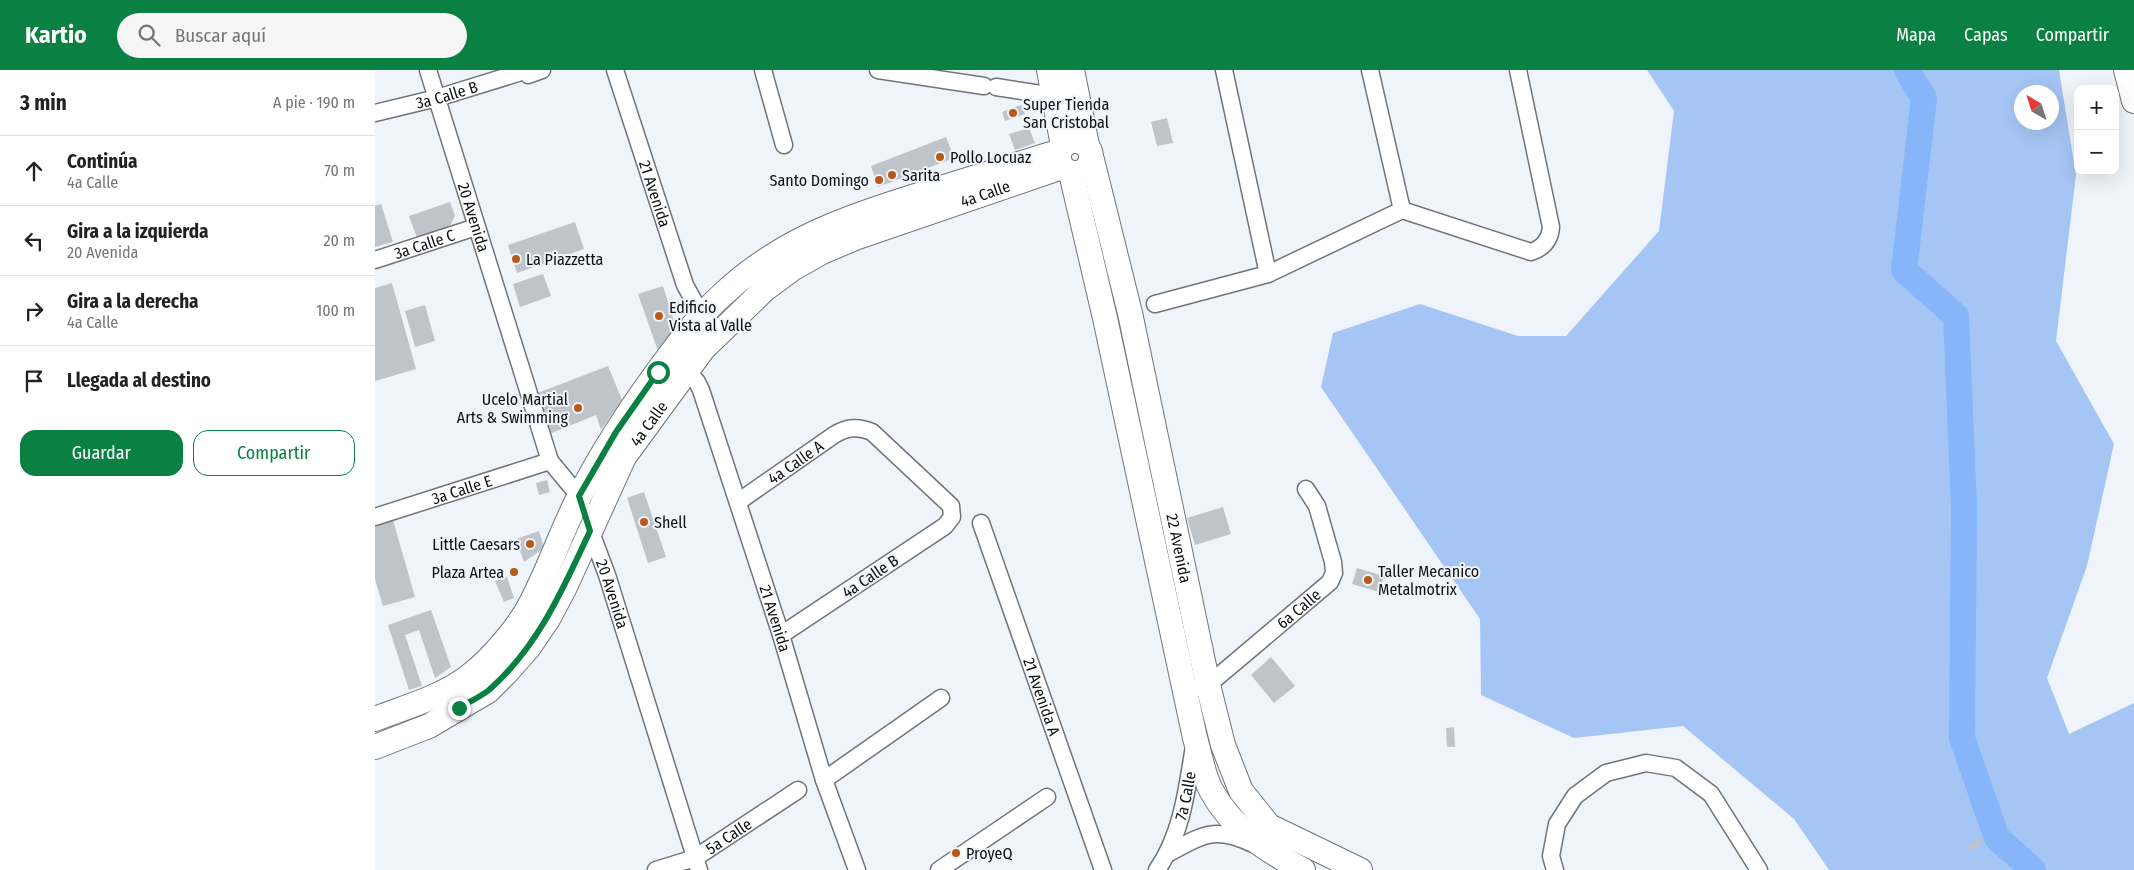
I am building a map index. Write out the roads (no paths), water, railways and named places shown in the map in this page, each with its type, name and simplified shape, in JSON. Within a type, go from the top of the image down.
[{"type":"main road","name":"22 Avenida","points":[[1049,70],[1055,96],[1064,159],[1105,318],[1195,738],[1211,790],[1234,822],[1266,850],[1303,870]]},
{"type":"main road","name":"22 Avenida","points":[[1072,70],[1089,152],[1130,314],[1208,686],[1223,745],[1241,791],[1269,826],[1361,870]]},
{"type":"main road","points":[[2126,70],[2134,102]]},
{"type":"main road","points":[[1064,159],[1081,172],[1090,165],[1089,152]]},
{"type":"main road","name":"4a Calle","points":[[375,719],[449,690],[469,677],[490,658],[531,605],[579,496],[629,412],[684,337],[702,316],[721,296],[749,272],[780,250],[846,218],[1064,159]]},
{"type":"main road","name":"4a Calle","points":[[375,747],[429,726],[487,691],[529,647],[548,619],[565,587],[625,457],[687,371],[715,336],[765,289],[792,269],[822,252],[1064,159]]},
{"type":"main road","points":[[1105,318],[1130,314]]},
{"type":"street","name":"20 Avenida","points":[[428,70],[550,461],[579,496],[607,575],[697,864]]},
{"type":"street","name":"21 Avenida","points":[[615,70],[685,285],[702,316]]},
{"type":"street","points":[[763,70],[784,145]]},
{"type":"street","points":[[877,70],[1055,96]]},
{"type":"street","points":[[1224,70],[1268,274]]},
{"type":"street","points":[[1370,70],[1402,210]]},
{"type":"street","points":[[1155,304],[1268,274],[1402,210],[1531,252],[1545,243],[1551,227],[1518,70]]},
{"type":"street","name":"3a Calle B","points":[[375,113],[529,73]]},
{"type":"street","name":"3a Calle C","points":[[375,260],[476,227]]},
{"type":"street","name":"21 Avenida","points":[[687,371],[697,382],[701,390],[781,635],[824,780],[857,870]]},
{"type":"street","name":"4a Calle A","points":[[738,502],[841,431],[857,428],[872,432],[879,438],[947,500],[951,506],[952,513]]},
{"type":"street","name":"3a Calle E","points":[[375,517],[550,461]]},
{"type":"street","name":"6a Calle","points":[[1185,692],[1208,686],[1330,582],[1334,573],[1333,562],[1317,506],[1306,489]]},
{"type":"street","name":"4a Calle B","points":[[781,635],[945,526],[950,520],[952,513]]},
{"type":"street","name":"21 Avenida A","points":[[981,523],[1103,870]]},
{"type":"street","points":[[824,780],[941,698]]},
{"type":"street","name":"7a Calle","points":[[1157,870],[1169,853],[1185,800],[1195,738]]},
{"type":"street","points":[[1555,870],[1551,856],[1557,824],[1575,796],[1606,773],[1646,763],[1676,768],[1711,794],[1759,870]]},
{"type":"street","name":"5a Calle","points":[[656,870],[697,864],[798,790]]},
{"type":"street","points":[[939,870],[1047,797]]},
{"type":"street","name":"7a Calle","points":[[1169,853],[1203,835],[1232,834],[1266,850]]},
{"type":"waterway","points":[[1907,70],[1924,98],[1904,270],[1956,316],[1964,507],[1962,738],[1997,838],[2033,870]]},
{"type":"place","name":"Super Tienda San Cristobal","points":[[1013,113]]},
{"type":"place","name":"Pollo Locuaz","points":[[940,157]]},
{"type":"place","name":"Sarita","points":[[892,175]]},
{"type":"place","name":"Santo Domingo","points":[[879,180]]},
{"type":"place","name":"La Piazzetta","points":[[516,259]]},
{"type":"place","name":"Edificio Vista al Valle","points":[[659,316]]},
{"type":"place","name":"Ucelo Martial Arts & Swimming","points":[[578,408]]},
{"type":"place","name":"Shell","points":[[644,522]]},
{"type":"place","name":"Little Caesars","points":[[530,544]]},
{"type":"place","name":"Plaza Artea","points":[[514,572]]},
{"type":"place","name":"Taller Mecanico Metalmotrix","points":[[1368,580]]},
{"type":"place","name":"ProyeQ","points":[[956,853]]}]
